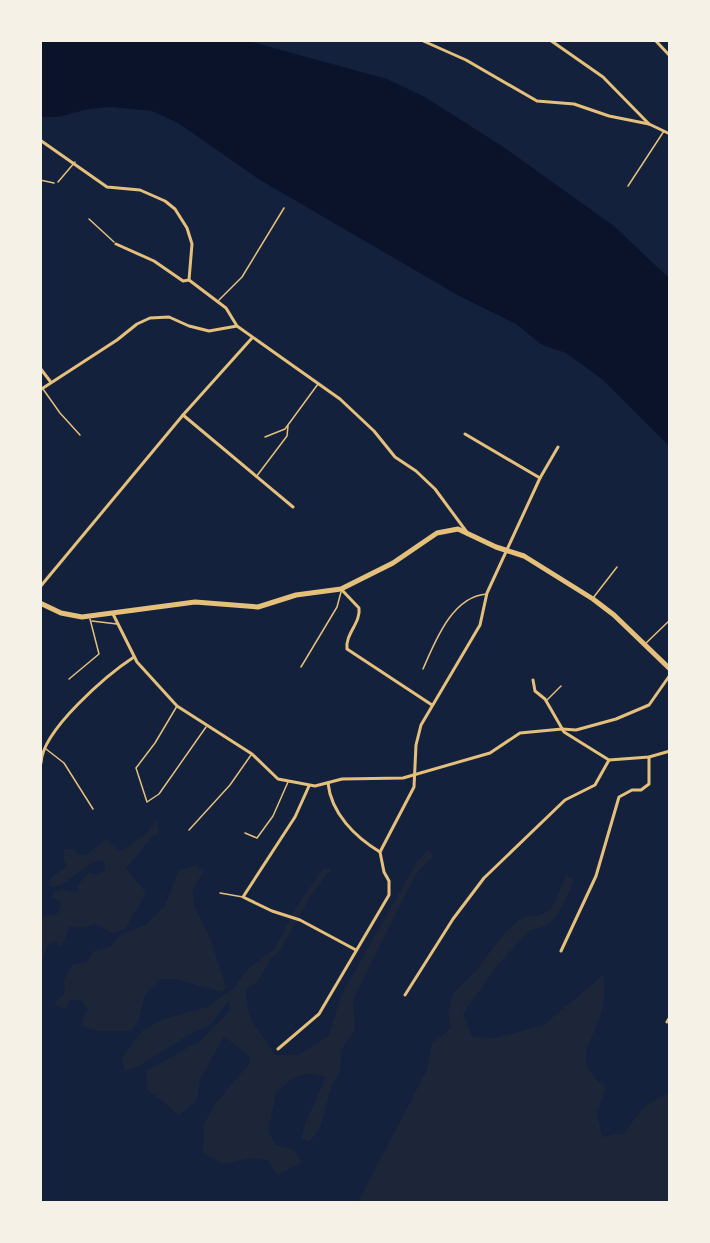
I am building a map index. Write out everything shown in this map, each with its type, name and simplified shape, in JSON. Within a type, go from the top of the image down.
[{"type":"main road","points":[[40,603],[61,613],[90,619],[195,603],[250,608],[296,595],[341,589],[393,563],[444,529],[458,529],[531,560],[592,599],[669,669]]},
{"type":"street","points":[[421,40],[466,60],[537,102],[574,104],[609,116],[649,124],[669,134]]},
{"type":"street","points":[[550,40],[603,77],[649,124]]},
{"type":"street","points":[[655,40],[669,56]]},
{"type":"street","points":[[40,140],[75,162],[107,187],[140,190],[154,194],[175,210],[187,228],[192,244],[189,280]]},
{"type":"street","points":[[116,244],[154,261],[183,281],[189,280],[226,308],[237,326],[318,383],[361,418],[395,457],[416,471],[435,489],[466,533]]},
{"type":"street","points":[[42,389],[105,349],[137,324],[150,318],[169,317],[189,326],[209,331],[237,326]]},
{"type":"street","points":[[40,587],[183,415],[252,338]]},
{"type":"street","points":[[40,368],[51,382]]},
{"type":"street","points":[[183,415],[293,507]]},
{"type":"street","points":[[465,434],[540,478]]},
{"type":"street","points":[[380,852],[412,794],[419,734],[432,705],[480,625],[487,594],[540,478],[558,447]]},
{"type":"street","points":[[341,589],[359,608],[356,625],[347,641],[347,649],[432,705]]},
{"type":"street","points":[[113,614],[134,657],[177,706],[252,754],[273,776],[309,786],[351,778],[400,779],[490,753],[520,734],[562,729],[576,730],[646,707],[669,675]]},
{"type":"street","points":[[41,763],[45,748],[75,707],[134,657]]},
{"type":"street","points":[[532,680],[535,691],[546,701],[562,729],[609,760],[649,757],[669,751]]},
{"type":"street","points":[[561,951],[596,876],[611,829],[616,803],[625,793],[641,790],[649,784],[649,757]]},
{"type":"street","points":[[405,995],[453,919],[484,878],[565,800],[595,785],[609,760]]},
{"type":"street","points":[[278,1049],[319,1014],[371,928],[391,889],[380,852],[336,812],[330,798],[328,783]]},
{"type":"street","points":[[309,786],[295,817],[243,897],[272,911],[300,920],[356,950]]},
{"type":"street","points":[[667,1022],[669,1017]]},
{"type":"lane","points":[[628,186],[664,131]]},
{"type":"lane","points":[[58,182],[75,162]]},
{"type":"lane","points":[[256,477],[287,436],[288,426],[318,383]]},
{"type":"lane","points":[[42,389],[80,435]]},
{"type":"lane","points":[[265,437],[288,426]]},
{"type":"lane","points":[[592,599],[617,567]]},
{"type":"lane","points":[[301,667],[337,608],[341,589]]},
{"type":"lane","points":[[423,669],[447,619],[470,598],[487,594]]},
{"type":"lane","points":[[69,679],[99,654],[90,619],[117,624]]},
{"type":"lane","points":[[645,645],[669,620]]},
{"type":"lane","points":[[546,701],[561,686]]},
{"type":"lane","points":[[177,706],[155,744],[135,768],[147,802],[159,794],[206,726]]},
{"type":"lane","points":[[45,748],[64,763],[93,808]]},
{"type":"lane","points":[[189,830],[230,785],[252,754]]},
{"type":"lane","points":[[245,833],[257,838],[273,816],[288,782]]},
{"type":"lane","points":[[220,893],[243,897]]},
{"type":"path","points":[[40,180],[58,182]]},
{"type":"path","points":[[218,301],[242,277],[284,208]]},
{"type":"path","points":[[89,219],[116,244]]},
{"type":"shaded area","points":[[41,40],[249,41],[387,79],[425,97],[505,148],[614,226],[669,278],[669,446],[603,380],[566,353],[542,345],[516,324],[461,297],[260,180],[178,123],[152,111],[110,107],[89,109],[58,117],[41,117]]},
{"type":"shaded area","points":[[157,820],[159,835],[154,835],[126,868],[146,893],[125,929],[112,933],[96,924],[83,928],[70,926],[61,948],[56,941],[49,943],[41,963],[41,920],[45,916],[57,914],[61,908],[60,902],[52,897],[53,893],[62,889],[77,893],[79,884],[89,872],[97,875],[105,870],[105,862],[95,861],[61,885],[53,888],[49,885],[50,878],[67,867],[63,858],[64,849],[72,849],[78,854],[86,855],[106,839],[119,852],[145,835]]},
{"type":"shaded area","points":[[429,850],[433,856],[419,870],[405,895],[353,1000],[355,1029],[341,1050],[340,1072],[332,1085],[320,1128],[310,1142],[302,1138],[325,1077],[310,1073],[294,1077],[276,1093],[268,1131],[275,1145],[292,1149],[302,1162],[277,1175],[268,1160],[251,1158],[223,1164],[203,1153],[204,1124],[215,1104],[250,1063],[249,1056],[224,1036],[200,1079],[197,1100],[179,1115],[147,1089],[146,1071],[200,1041],[231,1010],[228,1001],[210,1025],[190,1034],[137,1067],[125,1071],[121,1059],[143,1030],[163,1019],[208,1007],[235,987],[246,971],[275,948],[298,904],[324,868],[331,869],[312,894],[279,952],[270,960],[258,981],[246,990],[248,1011],[254,1026],[275,1055],[298,1055],[329,1036],[341,996],[418,860]]},
{"type":"shaded area","points":[[196,865],[203,872],[193,889],[194,906],[210,938],[226,987],[222,992],[175,979],[160,979],[145,994],[138,1022],[131,1031],[99,1031],[84,1027],[81,1022],[88,1010],[82,1001],[72,999],[65,1009],[54,1004],[65,993],[64,980],[72,965],[87,962],[94,951],[111,946],[121,934],[146,925],[164,907],[179,870]]},
{"type":"shaded area","points":[[566,875],[574,880],[558,913],[547,925],[530,930],[501,961],[463,1013],[472,1037],[495,1038],[544,1025],[604,974],[603,1007],[586,1051],[588,1068],[606,1088],[597,1112],[602,1137],[624,1133],[645,1106],[669,1093],[669,1202],[358,1202],[427,1070],[432,1044],[451,1028],[449,1010],[455,992],[475,972],[511,926],[530,916],[539,916],[552,908]]}]
